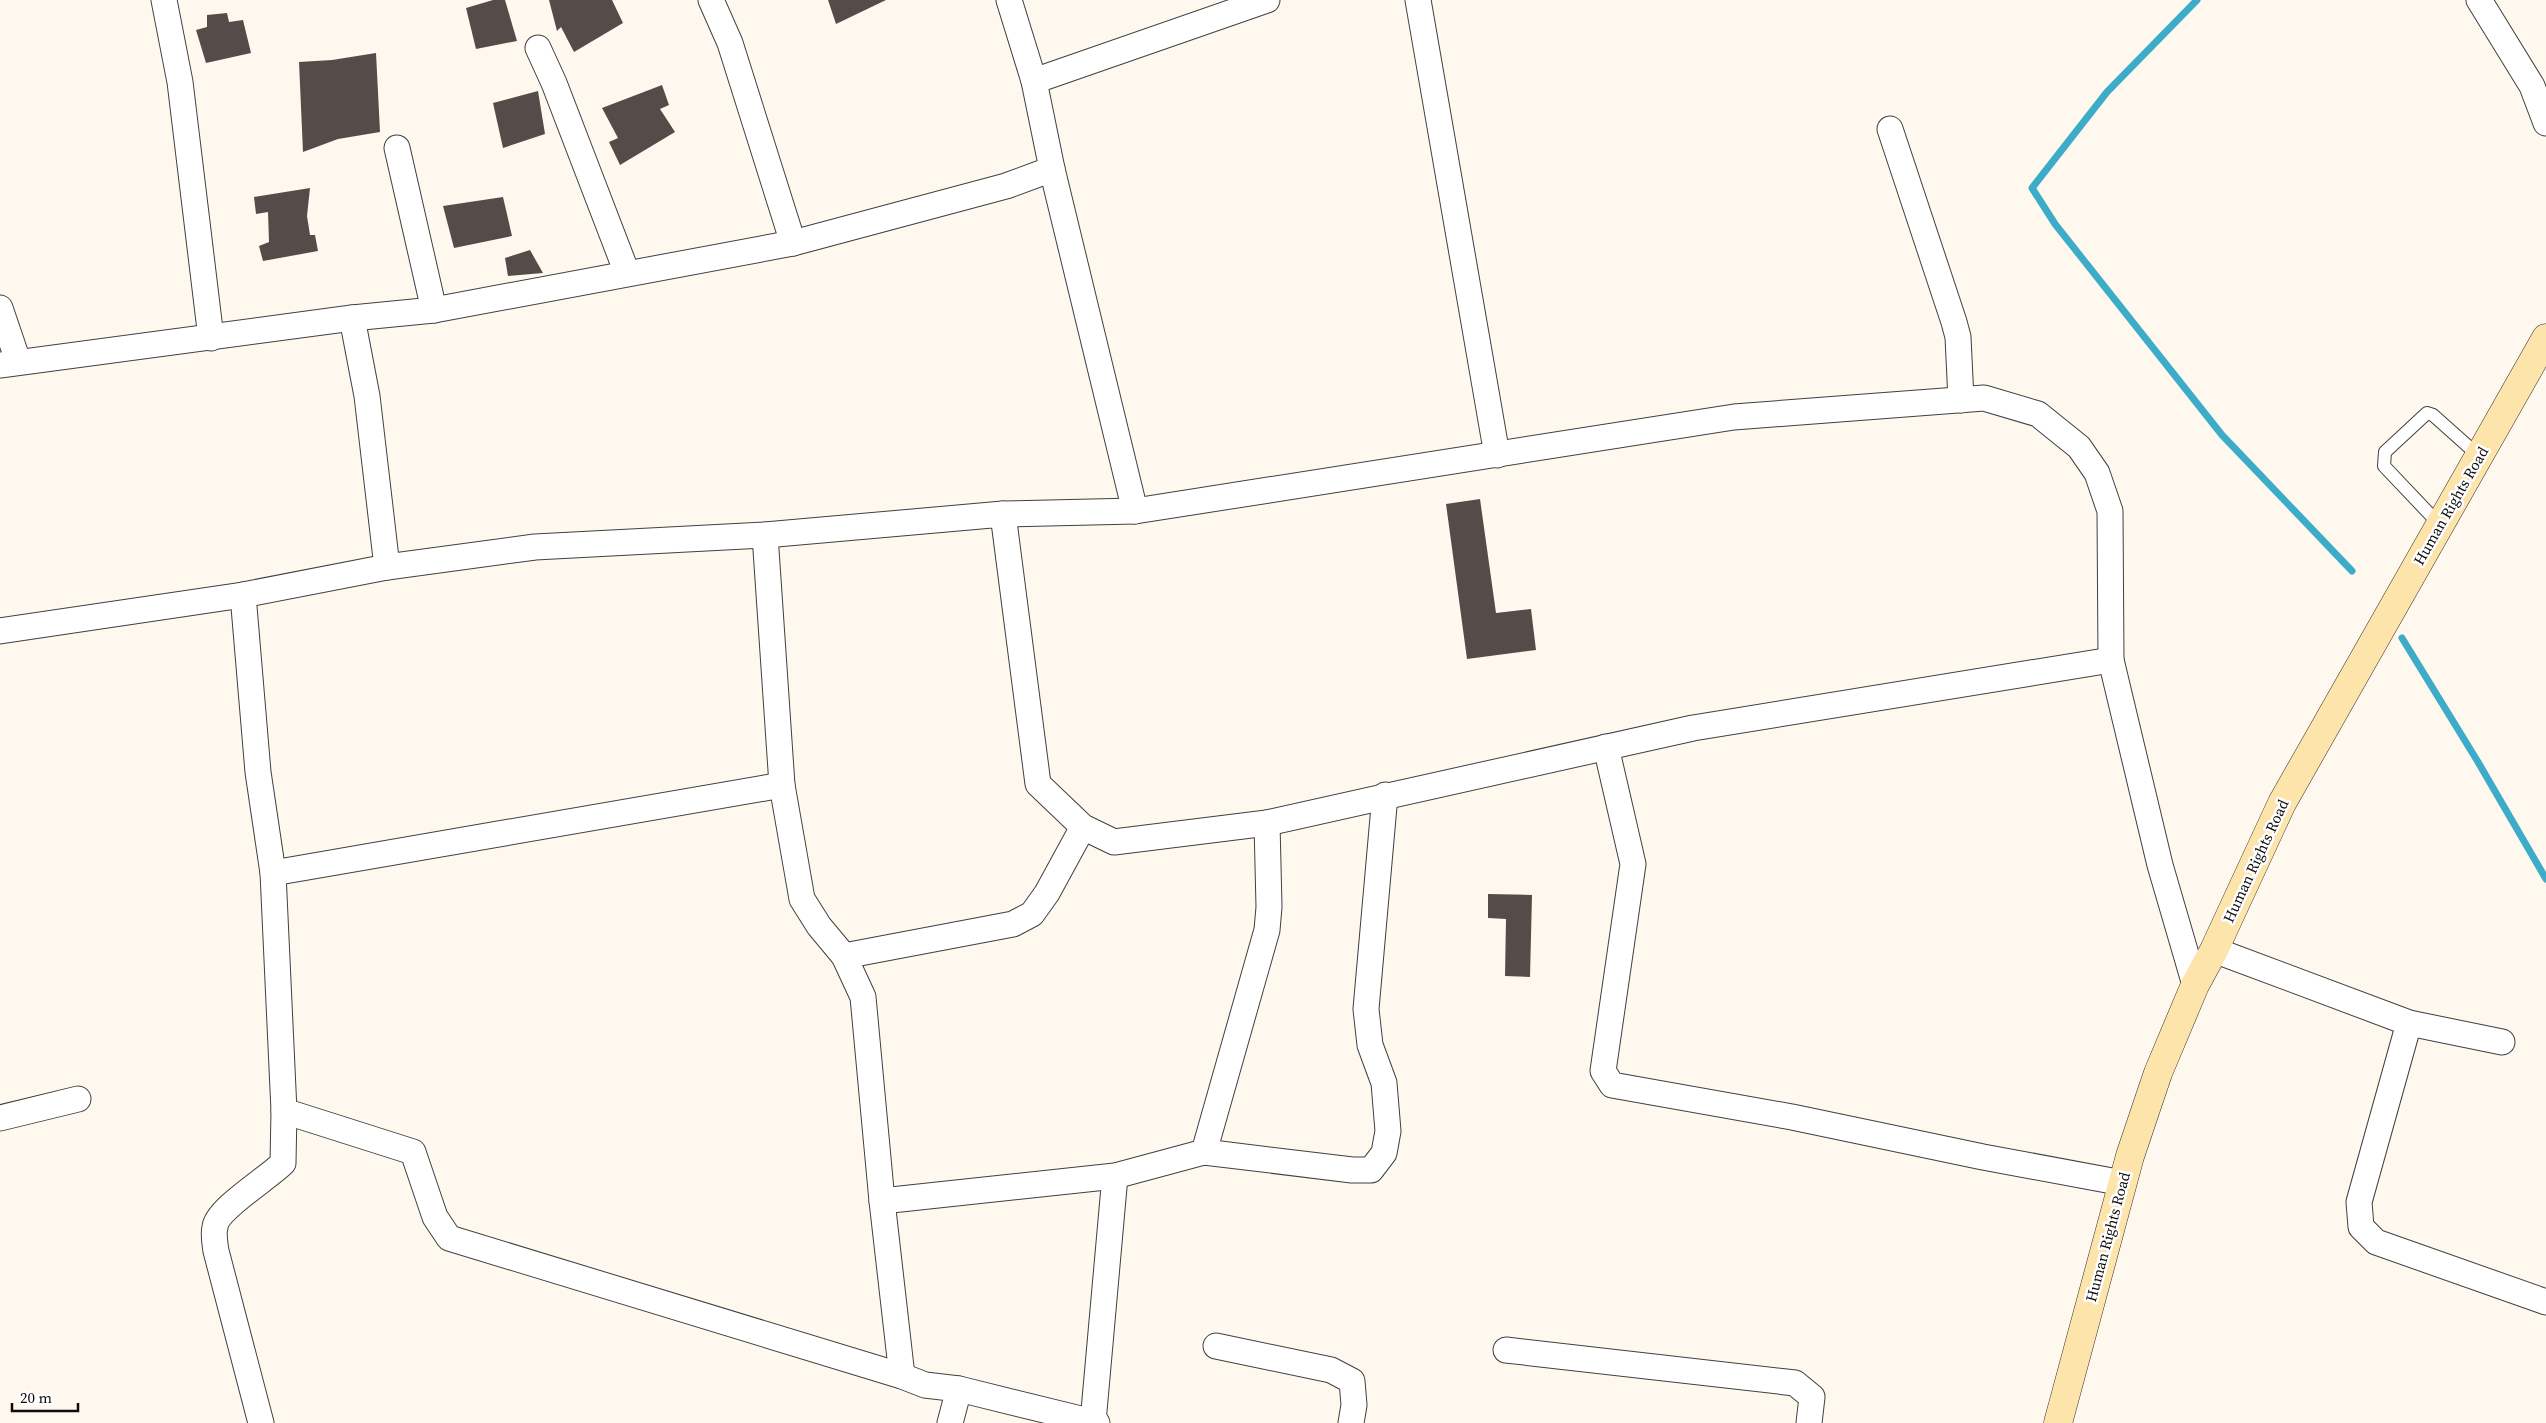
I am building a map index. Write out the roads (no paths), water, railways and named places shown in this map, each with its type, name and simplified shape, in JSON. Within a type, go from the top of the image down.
[{"type":"street","points":[[164,0],[180,82],[211,338]]},
{"type":"street","points":[[710,0],[730,42],[793,243]]},
{"type":"street","points":[[1009,0],[1034,81],[1052,169],[1135,512]]},
{"type":"street","points":[[1034,81],[1267,0]]},
{"type":"street","points":[[1418,0],[1497,455]]},
{"type":"street","points":[[2479,0],[2532,86],[2546,124]]},
{"type":"street","points":[[538,48],[627,273]]},
{"type":"street","points":[[1890,129],[1958,337],[1961,400]]},
{"type":"street","points":[[397,148],[434,310]]},
{"type":"street","points":[[0,308],[9,363],[352,318],[434,310],[793,243],[1006,186],[1052,169]]},
{"type":"street","points":[[352,318],[367,396],[387,567]]},
{"type":"street","name":"Human Rights Road","points":[[2058,1423],[2124,1183],[2158,1073],[2195,985],[2214,950],[2282,803],[2546,338]]},
{"type":"street","points":[[0,631],[243,595],[387,567],[535,547],[766,535],[1003,514],[1135,512],[1734,417],[1984,398],[2038,414],[2079,446],[2097,473],[2110,511],[2111,660],[2160,865],[2195,985]]},
{"type":"street","points":[[1003,514],[1038,784],[1082,827],[1114,842],[1266,823],[1385,795],[1694,728],[2111,660]]},
{"type":"street","points":[[766,535],[782,785],[802,899],[819,926],[844,956],[863,997],[882,1201],[902,1376]]},
{"type":"street","points":[[243,595],[258,772],[273,872],[284,1111],[283,1163],[269,1177],[224,1210],[214,1226],[216,1251],[260,1423]]},
{"type":"street","points":[[1606,747],[1633,864],[1603,1071],[1612,1085],[1792,1117],[1983,1157],[2124,1183]]},
{"type":"street","points":[[273,872],[782,785]]},
{"type":"street","points":[[882,1201],[1115,1176],[1204,1152],[1352,1170],[1371,1170],[1384,1153],[1388,1131],[1384,1083],[1370,1045],[1366,1009],[1385,795]]},
{"type":"street","points":[[1204,1152],[1267,930],[1269,907],[1266,823]]},
{"type":"street","points":[[844,956],[1013,924],[1032,914],[1047,892],[1082,827]]},
{"type":"street","points":[[2214,950],[2408,1023],[2502,1042]]},
{"type":"street","points":[[2408,1023],[2360,1202],[2361,1227],[2376,1242],[2546,1302]]},
{"type":"street","points":[[0,1118],[78,1099]]},
{"type":"street","points":[[284,1111],[413,1152],[435,1217],[449,1238],[902,1376],[925,1385],[959,1389],[1095,1422],[1115,1176]]},
{"type":"street","points":[[1216,1346],[1331,1370],[1352,1381],[1354,1405],[1351,1423]]},
{"type":"street","points":[[1506,1350],[1795,1383],[1812,1397],[1809,1423]]},
{"type":"street","points":[[950,1423],[959,1389]]},
{"type":"lane","points":[[2440,525],[2384,466],[2385,452],[2428,413],[2433,415],[2479,456]]},
{"type":"waterway","points":[[2197,0],[2107,92],[2032,188],[2055,224],[2222,435],[2352,571]]},
{"type":"waterway","points":[[2402,638],[2478,762],[2546,879]]}]
